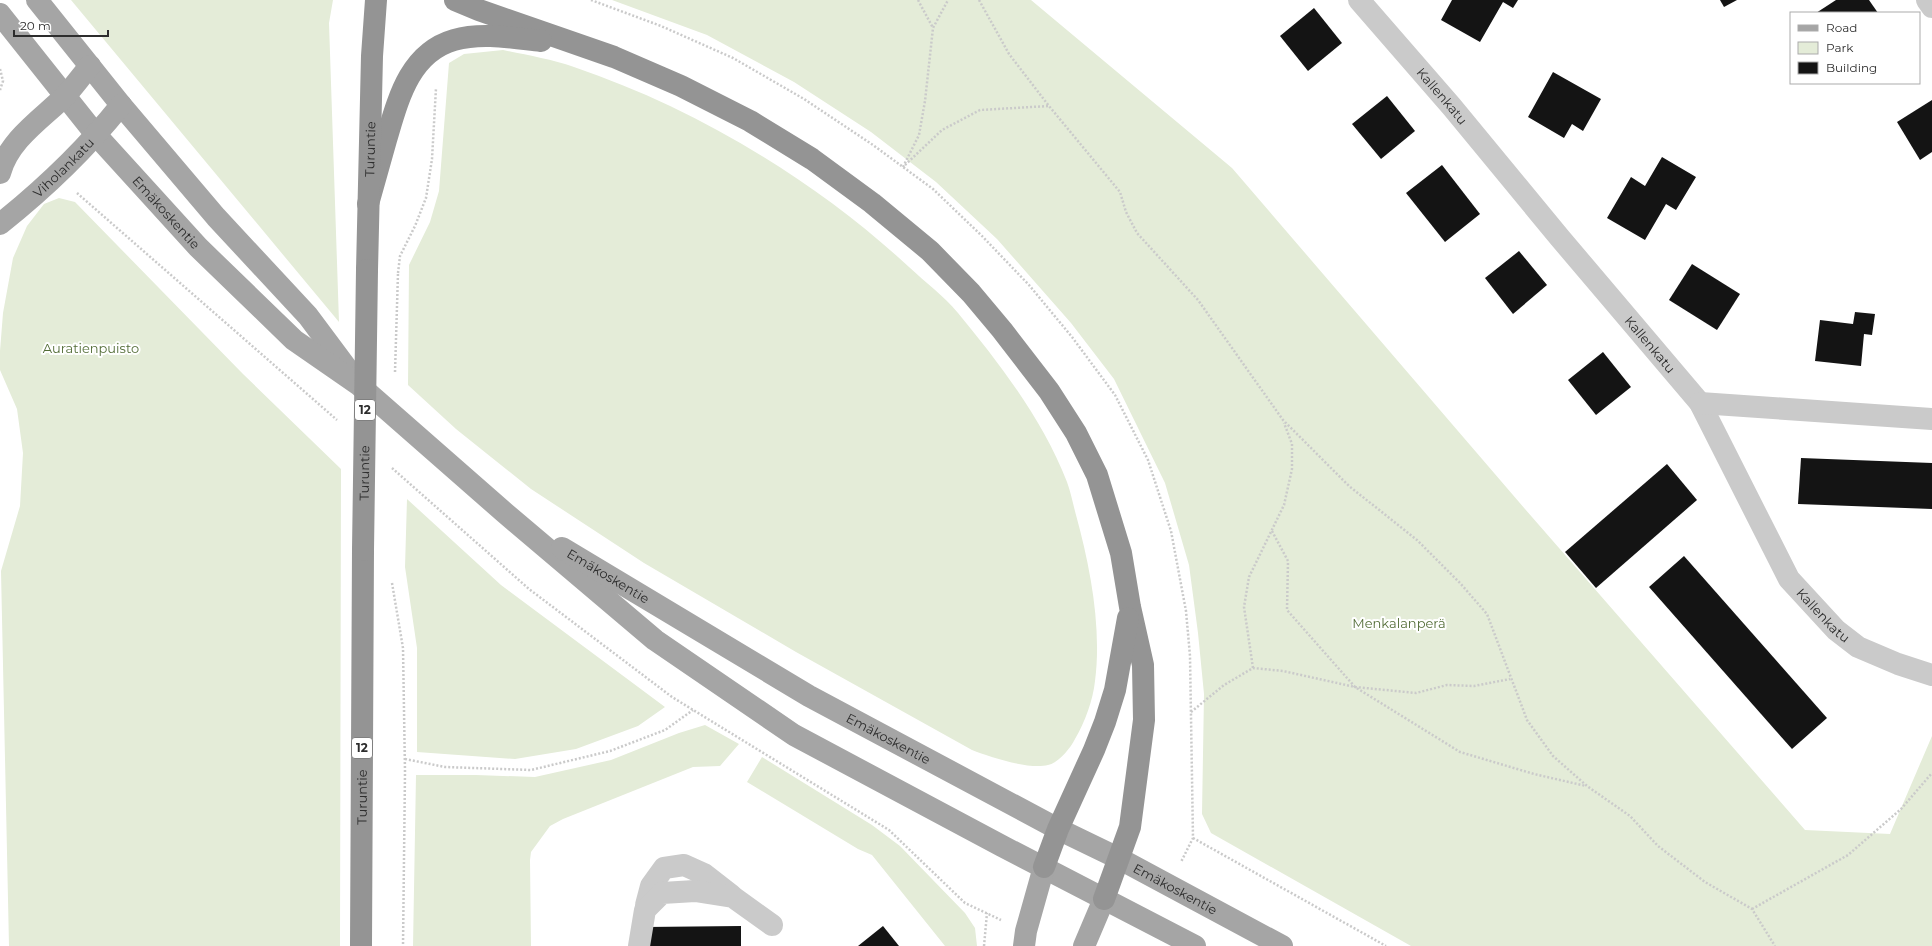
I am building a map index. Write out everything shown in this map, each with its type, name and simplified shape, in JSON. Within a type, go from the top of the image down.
[{"type":"highway","name":"Turuntie","points":[[361,946],[363,550],[368,204],[372,56],[376,0]]},
{"type":"highway","points":[[455,0],[614,57],[681,86],[750,121],[812,159],[872,203],[930,251],[971,293],[1002,330],[1049,391],[1076,433],[1097,475],[1119,546],[1130,607],[1143,665],[1144,720],[1130,827],[1120,859],[1104,899]]},
{"type":"highway","points":[[368,204],[399,95],[409,74],[422,58],[435,48],[454,40],[477,36],[498,36],[580,46]]},
{"type":"highway","points":[[1044,867],[1058,829],[1105,722],[1115,690],[1130,607]]},
{"type":"main road","name":"Emäkoskentie","points":[[37,0],[121,105],[216,217],[308,316],[359,385]]},
{"type":"main road","name":"Emäkoskentie","points":[[0,14],[97,136],[198,247],[294,340],[359,385],[505,513],[655,640],[794,735],[1195,946]]},
{"type":"main road","points":[[0,173],[3,162],[18,139],[65,96],[90,66]]},
{"type":"main road","name":"Viholankatu","points":[[0,224],[27,202],[97,136],[121,105]]},
{"type":"main road","name":"Emäkoskentie","points":[[505,513],[809,696],[1058,829],[1120,859],[1282,946]]},
{"type":"main road","points":[[1024,946],[1026,932],[1044,867]]},
{"type":"main road","points":[[1084,946],[1104,899]]},
{"type":"street","name":"Kallenkatu","points":[[1359,0],[1452,107],[1560,238],[1700,403],[1789,579],[1836,630],[1858,647],[1898,664],[1932,675]]},
{"type":"street","points":[[1927,0],[1932,7]]},
{"type":"street","points":[[1700,403],[1932,419]]},
{"type":"street","points":[[639,946],[645,910],[662,893],[695,891],[733,898],[772,925]]},
{"type":"path","points":[[918,0],[933,28]]},
{"type":"path","points":[[948,0],[933,28],[925,101],[919,135],[903,167],[942,130],[980,110],[1049,106]]},
{"type":"path","points":[[980,0],[1009,54],[1049,106],[1120,192],[1126,212],[1137,233],[1198,300],[1283,420],[1349,486],[1417,540],[1460,583],[1487,614],[1510,679],[1527,720],[1553,756],[1587,786],[1630,816],[1658,846],[1705,882],[1752,909],[1775,946]]},
{"type":"path","points":[[398,273],[400,256],[416,226],[426,198],[432,151],[436,81],[435,48]]},
{"type":"path","points":[[0,69],[3,81],[0,90]]},
{"type":"path","points":[[1253,668],[1244,607],[1249,577],[1284,505],[1292,469],[1292,444],[1283,420]]},
{"type":"path","points":[[1272,531],[1288,562],[1287,610],[1355,687],[1460,752],[1534,774],[1587,786]]},
{"type":"path","points":[[392,576],[403,648],[405,759],[403,946]]},
{"type":"path","points":[[1191,712],[1224,685],[1253,668],[1283,671],[1355,687],[1416,693],[1447,685],[1474,686],[1510,679]]},
{"type":"path","points":[[405,759],[445,767],[531,770],[610,751],[665,730],[693,710]]},
{"type":"path","points":[[1752,909],[1848,855],[1901,809],[1932,773]]},
{"type":"path","points":[[1193,838],[1386,946]]},
{"type":"path","points":[[984,946],[987,913]]},
{"type":"green space","points":[[71,0],[333,0],[329,23],[339,322]]},
{"type":"green space","name":"Menkalanperä","points":[[612,0],[1031,0],[1232,168],[1525,509],[1805,830],[1890,834],[1932,736],[1932,946],[1411,946],[1211,833],[1202,814],[1204,694],[1189,565],[1165,483],[1114,379],[1071,323],[997,239],[936,182],[871,132],[794,82],[707,35]]},
{"type":"green space","points":[[503,50],[565,64],[664,103],[708,125],[794,176],[873,235],[934,289],[958,313],[989,352],[1033,415],[1057,459],[1070,490],[1090,576],[1096,618],[1097,639],[1097,660],[1094,688],[1088,711],[1082,725],[1070,747],[1060,759],[1048,765],[1031,766],[999,759],[972,750],[796,652],[644,563],[531,489],[456,429],[408,385],[409,265],[430,222],[439,191],[449,63],[464,54]]},
{"type":"green space","name":"Auratienpuisto","points":[[59,198],[75,202],[243,374],[341,469],[340,946],[9,946],[1,571],[20,506],[23,453],[17,409],[0,370],[0,351],[3,313],[13,258],[27,226],[44,204]]},
{"type":"green space","points":[[407,499],[501,585],[665,707],[638,726],[576,749],[515,759],[417,752],[417,648],[405,567]]},
{"type":"green space","points":[[705,725],[739,744],[720,766],[693,767],[563,819],[550,826],[531,852],[531,946],[413,946],[416,775],[535,777],[611,760],[679,733]]},
{"type":"green space","points":[[762,757],[872,825],[900,846],[965,913],[975,928],[977,946],[945,946],[872,855],[858,849],[747,782]]},
{"type":"building","points":[[1452,0],[1518,0],[1513,8],[1503,2],[1480,42],[1441,20]]},
{"type":"building","points":[[1720,0],[1737,0],[1724,7]]},
{"type":"building","points":[[1836,0],[1869,0],[1877,12],[1818,12]]},
{"type":"building","points":[[1314,8],[1342,43],[1308,71],[1280,36]]},
{"type":"building","points":[[1553,72],[1601,99],[1583,131],[1572,124],[1564,138],[1528,117]]},
{"type":"building","points":[[1387,96],[1415,131],[1381,159],[1352,124]]},
{"type":"building","points":[[1932,100],[1932,152],[1920,160],[1897,122]]},
{"type":"building","points":[[1662,157],[1696,177],[1676,210],[1666,204],[1645,240],[1607,218],[1631,177],[1645,186]]},
{"type":"building","points":[[1442,165],[1480,214],[1445,242],[1406,193]]},
{"type":"building","points":[[1519,251],[1547,285],[1513,314],[1485,278]]},
{"type":"building","points":[[1692,264],[1740,294],[1717,330],[1669,300]]},
{"type":"building","points":[[1855,312],[1875,314],[1872,335],[1864,334],[1861,366],[1815,361],[1820,320],[1853,324]]},
{"type":"building","points":[[1603,352],[1631,387],[1596,415],[1568,380]]},
{"type":"building","points":[[1801,458],[1932,463],[1932,509],[1798,504]]},
{"type":"building","points":[[1667,464],[1697,500],[1596,588],[1565,552]]},
{"type":"building","points":[[1684,556],[1827,718],[1792,749],[1649,587]]},
{"type":"building","points":[[741,926],[741,946],[647,946],[646,927]]},
{"type":"building","points":[[883,926],[899,946],[858,946]]}]
